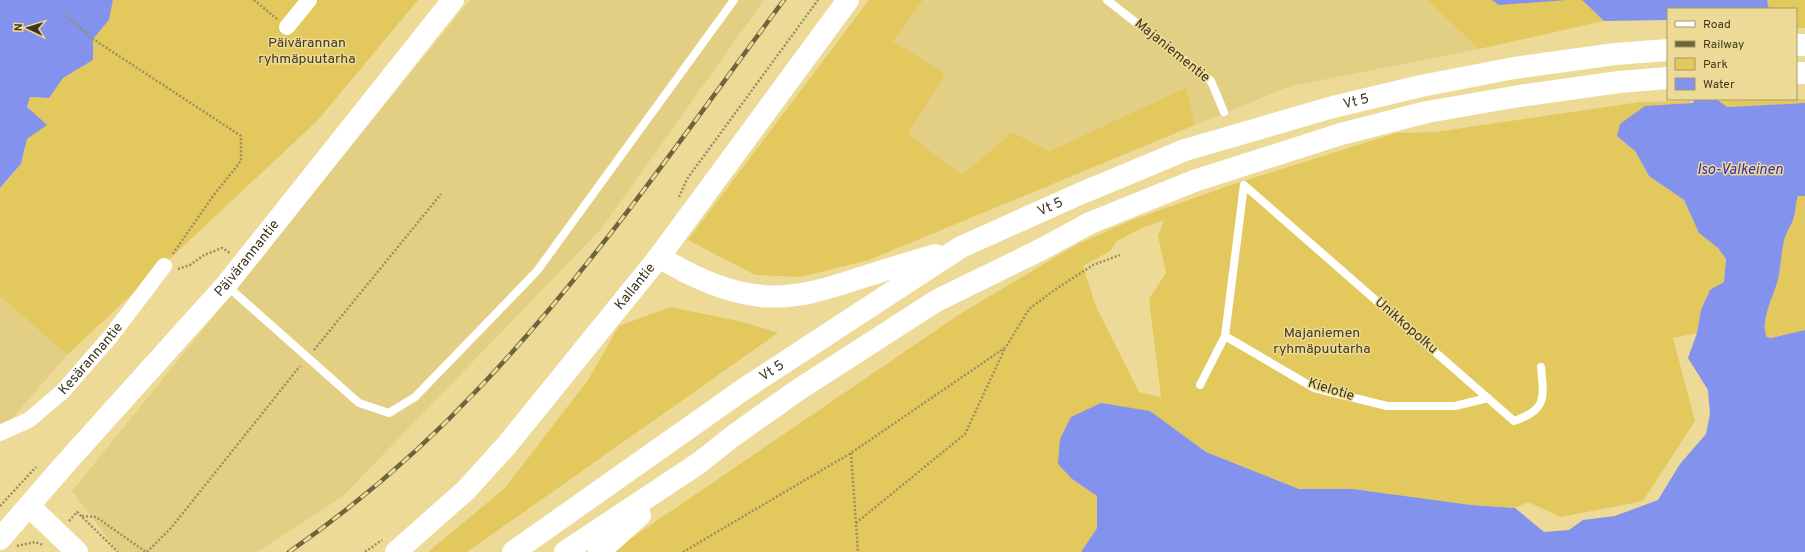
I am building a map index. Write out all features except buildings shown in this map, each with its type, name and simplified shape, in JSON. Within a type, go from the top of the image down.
[{"type":"main road","name":"Päivärannantie","points":[[0,539],[226,286],[453,0]]},
{"type":"main road","name":"Kallantie","points":[[390,545],[466,490],[506,446],[659,258],[848,0]]},
{"type":"main road","name":"Vt 5","points":[[513,552],[744,389],[961,247],[1077,195],[1185,150],[1333,107],[1421,86],[1514,68],[1615,54],[1667,50]]},
{"type":"main road","name":"Vt 5","points":[[565,552],[699,462],[798,390],[936,301],[1042,249],[1090,223],[1194,181],[1341,134],[1427,112],[1519,96],[1619,82],[1667,78]]},
{"type":"main road","points":[[659,258],[715,286],[760,296],[784,296],[809,293],[835,286],[961,247]]},
{"type":"main road","points":[[599,552],[699,462]]},
{"type":"main road","points":[[29,506],[77,552]]},
{"type":"street","points":[[287,27],[309,0]]},
{"type":"street","name":"Kesärannantie","points":[[0,433],[29,420],[63,391],[111,336],[162,269]]},
{"type":"lane","points":[[226,286],[359,403],[389,413],[415,397],[537,271],[734,0]]},
{"type":"lane","name":"Majaniementie","points":[[1107,0],[1211,81],[1224,112]]},
{"type":"lane","name":"Unikkopolku","points":[[1224,336],[1243,203],[1244,185],[1514,421],[1529,416],[1540,405],[1543,389],[1541,367]]},
{"type":"lane","points":[[1200,385],[1224,336]]},
{"type":"lane","name":"Kielotie","points":[[1224,336],[1314,388],[1387,406],[1455,406],[1488,398]]},
{"type":"path","points":[[254,0],[287,27]]},
{"type":"path","points":[[678,199],[687,179],[818,0]]},
{"type":"path","points":[[65,15],[93,39],[241,136],[241,161],[213,196],[193,228],[162,269]]},
{"type":"path","points":[[81,516],[96,517],[146,552],[152,547],[171,528],[307,357],[441,194]]},
{"type":"path","points":[[162,269],[175,270],[190,265],[204,255],[222,248],[231,254]]},
{"type":"path","points":[[226,259],[236,248]]},
{"type":"path","points":[[856,523],[965,434],[1006,347],[1029,309],[1093,265],[1120,255]]},
{"type":"path","points":[[684,552],[851,453],[1006,347]]},
{"type":"path","points":[[851,453],[858,552]]},
{"type":"path","points":[[0,506],[37,466]]},
{"type":"path","points":[[365,552],[390,545]]},
{"type":"shaded area","points":[[470,0],[764,0],[601,229],[342,497],[257,552],[118,552],[72,491]]},
{"type":"shaded area","points":[[923,0],[1427,0],[1479,49],[1291,86],[1195,125],[1186,89],[1048,151],[1012,132],[962,175],[907,134],[893,41]]},
{"type":"shaded area","points":[[0,296],[67,355],[4,428],[0,430]]},
{"type":"green space","name":"Päivärannan ryhmäpuutarha","points":[[113,0],[418,0],[317,121],[67,355],[0,296],[0,188],[16,171],[23,158],[30,97],[49,98],[63,78],[93,60],[93,39],[109,20]]},
{"type":"green space","points":[[869,0],[923,0],[893,41],[945,74],[908,134],[962,175],[1012,132],[1049,151],[1186,88],[1195,125],[869,260],[800,277],[755,275],[688,240]]},
{"type":"green space","points":[[1427,0],[1582,0],[1604,21],[1479,49]]},
{"type":"green space","points":[[1767,0],[1805,0],[1805,28],[1797,28],[1797,8],[1769,8]]},
{"type":"green space","points":[[1805,99],[1805,103],[1727,107],[1718,101],[1797,100]]},
{"type":"green space","name":"Majaniemen ryhmäpuutarha","points":[[1694,101],[1682,105],[1617,136],[1635,151],[1649,176],[1684,200],[1699,233],[1718,248],[1726,259],[1724,282],[1701,310],[1697,333],[1673,338],[1695,421],[1643,501],[1561,517],[1528,502],[1515,508],[1471,505],[1353,489],[1299,489],[1206,452],[1150,411],[1072,479],[1097,496],[1097,528],[1081,552],[611,552],[960,314],[1076,245],[1132,220],[1231,185],[1396,133],[1435,132],[1640,102]],"holes":[[[1164,220],[1158,236],[1166,273],[1149,299],[1161,397],[1139,392],[1096,307],[1083,266],[1110,251],[1117,241],[1144,227]]]},
{"type":"green space","points":[[1798,196],[1805,196],[1805,330],[1771,338],[1767,337],[1765,331],[1766,317],[1778,280],[1785,237],[1794,217]]},
{"type":"green space","points":[[670,307],[743,322],[778,333],[467,552],[428,552],[505,488],[588,380],[619,326]]},
{"type":"water","points":[[0,0],[113,0],[109,20],[93,39],[93,60],[63,78],[49,98],[30,97],[27,107],[47,125],[27,139],[21,164],[0,188]]},
{"type":"water","points":[[1492,0],[1567,0],[1499,5]]},
{"type":"water","points":[[1582,0],[1767,0],[1769,8],[1667,8],[1667,20],[1604,21]]},
{"type":"water","name":"Iso-Valkeinen","points":[[1694,100],[1717,100],[1727,107],[1805,103],[1805,196],[1798,196],[1794,217],[1785,237],[1778,280],[1768,309],[1765,331],[1767,337],[1771,338],[1805,330],[1805,552],[1081,552],[1097,528],[1097,496],[1072,479],[1058,464],[1060,439],[1071,417],[1101,403],[1150,411],[1206,452],[1299,489],[1353,489],[1471,505],[1515,508],[1544,532],[1569,530],[1583,520],[1615,516],[1658,500],[1680,464],[1706,434],[1710,414],[1708,390],[1688,358],[1697,333],[1701,310],[1710,290],[1724,282],[1726,259],[1718,248],[1699,233],[1684,200],[1649,176],[1635,151],[1617,136],[1620,124],[1645,106],[1693,103]]},
{"type":"railway","points":[[289,552],[315,534],[390,474],[459,409],[522,341],[601,246],[638,198],[784,0]]}]
